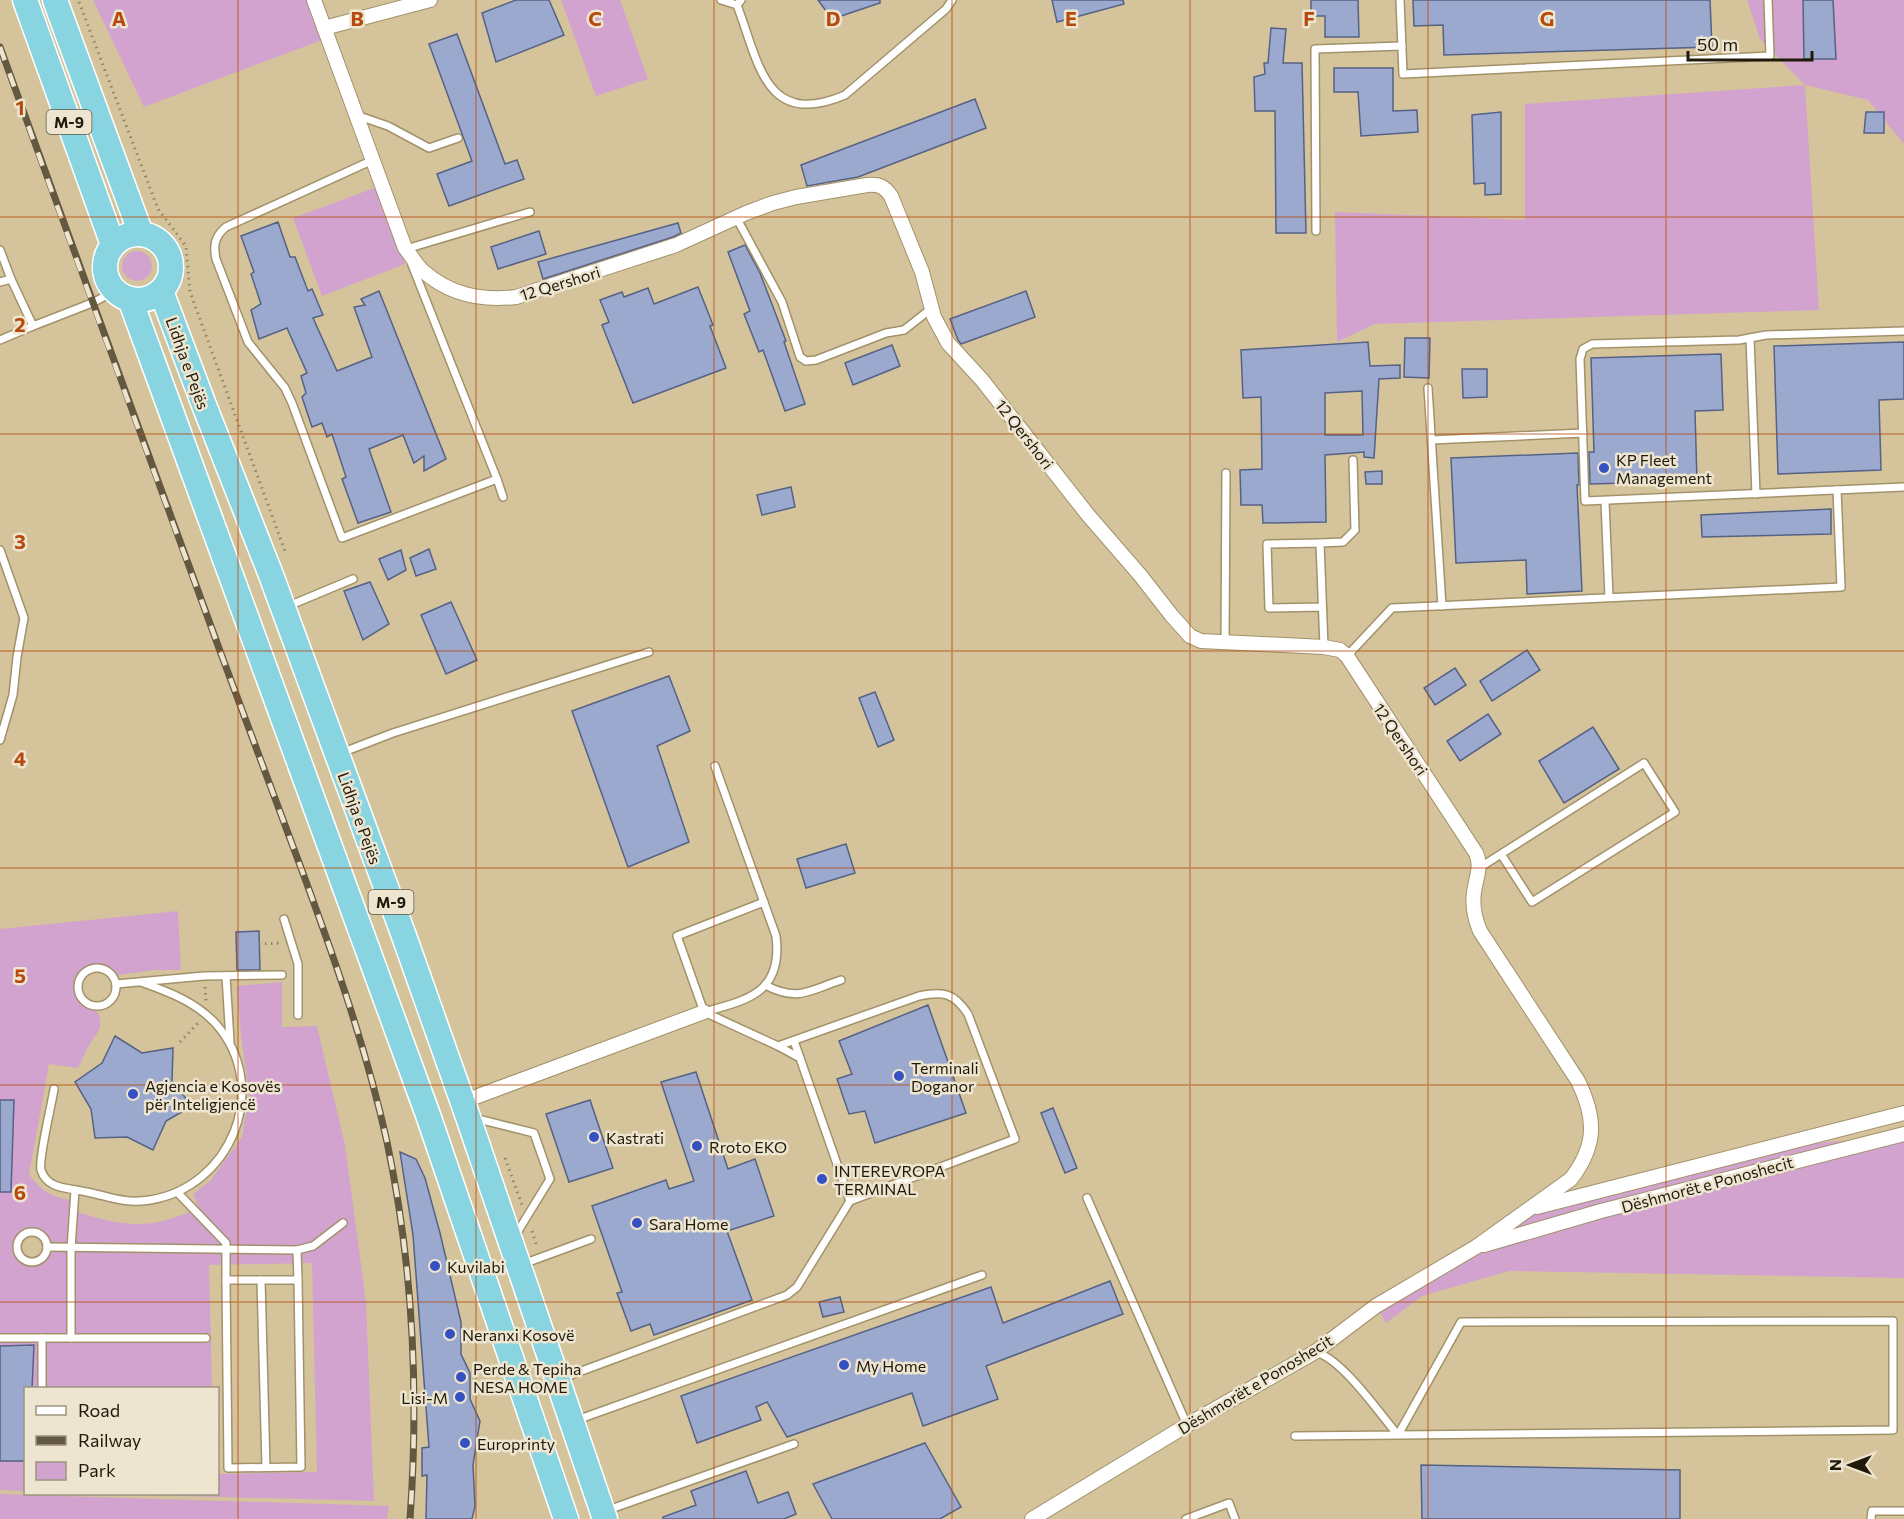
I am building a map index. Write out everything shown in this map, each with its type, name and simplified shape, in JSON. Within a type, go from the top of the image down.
[{"type":"highway","name":"M-9","points":[[25,0],[113,245]]},
{"type":"highway","name":"M-9","points":[[55,0],[141,234]]},
{"type":"highway","points":[[141,234],[160,243],[167,251],[171,261],[168,282],[161,291],[147,299],[122,295],[109,285],[105,269],[105,260],[113,245],[121,238],[141,234]]},
{"type":"highway","name":"Lidhja e Pejës","points":[[161,291],[283,608],[465,1110],[604,1516]]},
{"type":"highway","name":"Lidhja e Pejës","points":[[122,295],[420,1094],[566,1519]]},
{"type":"street","name":"12 Qershori","points":[[314,0],[405,248],[421,269],[438,283],[456,292],[497,299],[516,297],[676,245],[772,203],[867,185],[876,184],[885,187],[891,196],[922,273],[941,332],[948,343],[982,380],[1088,515],[1140,574],[1172,616],[1190,636],[1201,641],[1324,647],[1340,650],[1347,656],[1473,846],[1479,860],[1474,907],[1475,920],[1480,932],[1578,1081],[1591,1114],[1592,1131],[1589,1148],[1582,1165],[1571,1179],[1530,1208]]},
{"type":"street","points":[[324,27],[430,0]]},
{"type":"street","points":[[465,1110],[704,1012]]},
{"type":"street","name":"Dëshmorët e Ponoshecit","points":[[1032,1519],[1187,1425],[1314,1352],[1376,1306],[1476,1247],[1530,1208],[1904,1113]]},
{"type":"street","name":"Dëshmorët e Ponoshecit","points":[[1476,1247],[1600,1212],[1904,1134]]},
{"type":"lane","points":[[721,0],[740,2],[769,86],[790,103],[816,105],[829,102],[852,90],[946,9],[952,0]]},
{"type":"lane","points":[[1400,0],[1403,74],[1770,56],[1768,0]]},
{"type":"lane","points":[[1316,231],[1314,49],[1402,46]]},
{"type":"lane","points":[[357,115],[388,126],[429,148],[458,138]]},
{"type":"lane","points":[[373,160],[219,232],[214,250],[216,260],[241,328],[248,342],[285,388],[342,538],[497,479]]},
{"type":"lane","points":[[503,497],[405,248],[530,212]]},
{"type":"lane","points":[[736,217],[782,302],[796,348],[800,357],[806,361],[816,360],[886,333],[904,330],[932,308]]},
{"type":"lane","points":[[0,250],[10,279],[33,326]]},
{"type":"lane","points":[[0,282],[10,279]]},
{"type":"lane","points":[[0,340],[92,303],[122,295]]},
{"type":"lane","points":[[1904,331],[1766,335],[1739,340],[1587,345],[1583,348],[1580,358],[1585,501],[1904,487]]},
{"type":"lane","points":[[1750,338],[1756,494]]},
{"type":"lane","points":[[1428,388],[1442,606]]},
{"type":"lane","points":[[1431,440],[1583,433]]},
{"type":"lane","points":[[1322,607],[1269,608],[1267,544],[1343,542],[1354,530],[1353,460]]},
{"type":"lane","points":[[1225,643],[1226,473]]},
{"type":"lane","points":[[1347,656],[1392,608],[1841,587],[1838,490]]},
{"type":"lane","points":[[1605,501],[1609,597]]},
{"type":"lane","points":[[1320,543],[1324,647]]},
{"type":"lane","points":[[0,550],[24,618],[13,695],[0,740]]},
{"type":"lane","points":[[283,608],[353,579]]},
{"type":"lane","points":[[336,754],[393,733],[649,652]]},
{"type":"lane","points":[[1479,868],[1501,854],[1644,763],[1675,812],[1532,903],[1501,854]]},
{"type":"lane","points":[[704,1012],[752,998],[765,985],[776,965],[778,950],[776,936],[715,766]]},
{"type":"lane","points":[[764,902],[677,936],[704,1012],[800,1058]]},
{"type":"lane","points":[[284,919],[298,964],[298,1015]]},
{"type":"lane","points":[[96,967],[109,971],[116,984],[111,1001],[99,1006],[83,1001],[77,989],[83,972],[96,967]]},
{"type":"lane","points":[[116,984],[226,976],[282,975]]},
{"type":"lane","points":[[226,976],[230,1044]]},
{"type":"lane","points":[[765,985],[791,995],[802,994],[841,980]]},
{"type":"lane","points":[[54,1089],[39,1166],[46,1180],[53,1185],[122,1201],[149,1200],[178,1193],[202,1178],[211,1169],[230,1143],[236,1126],[241,1105],[238,1063],[230,1044],[217,1025],[204,1012],[178,996],[141,982]]},
{"type":"lane","points":[[558,1380],[787,1295],[797,1287],[850,1202],[1015,1139],[971,1020],[961,1003],[952,996],[943,993],[920,996],[778,1046]]},
{"type":"lane","points":[[794,1041],[850,1202]]},
{"type":"lane","points":[[465,1110],[534,1133],[550,1179],[515,1255]]},
{"type":"lane","points":[[71,1338],[71,1248],[75,1190]]},
{"type":"lane","points":[[178,1193],[226,1244],[228,1468],[301,1467],[297,1250]]},
{"type":"lane","points":[[1087,1198],[1187,1425]]},
{"type":"lane","points":[[47,1247],[297,1250],[313,1246],[343,1223]]},
{"type":"lane","points":[[31,1232],[40,1234],[47,1247],[46,1252],[39,1259],[30,1262],[18,1253],[17,1244],[22,1235],[31,1232]]},
{"type":"lane","points":[[515,1255],[591,1239]]},
{"type":"lane","points":[[572,1422],[982,1275]]},
{"type":"lane","points":[[226,1280],[298,1280]]},
{"type":"lane","points":[[261,1280],[266,1467]]},
{"type":"lane","points":[[1295,1437],[1893,1430],[1893,1321],[1461,1322],[1398,1435]]},
{"type":"lane","points":[[0,1338],[206,1338]]},
{"type":"lane","points":[[42,1338],[42,1387]]},
{"type":"lane","points":[[1314,1352],[1333,1361],[1398,1435]]},
{"type":"lane","points":[[604,1516],[794,1444]]},
{"type":"lane","points":[[1186,1519],[1229,1503],[1235,1519]]},
{"type":"lane","points":[[1871,1519],[1872,1512],[1904,1511]]},
{"type":"path","points":[[259,944],[282,944]]},
{"type":"green space","points":[[93,0],[308,0],[322,40],[144,107]]},
{"type":"green space","points":[[561,0],[620,0],[648,79],[596,96]]},
{"type":"green space","points":[[1747,0],[1904,0],[1904,144],[1868,100],[1805,85],[1760,39]]},
{"type":"green space","points":[[1805,85],[1819,310],[1375,324],[1337,342],[1335,212],[1525,220],[1525,104]]},
{"type":"green space","points":[[377,187],[405,264],[322,296],[293,218]]},
{"type":"green space","points":[[137,251],[143,252],[151,260],[151,272],[143,280],[137,281],[131,280],[123,272],[122,266],[123,260],[131,252]]},
{"type":"green space","points":[[178,911],[181,970],[154,970],[113,976],[100,968],[93,968],[82,973],[78,979],[78,993],[84,1002],[99,1015],[99,1030],[78,1068],[49,1064],[29,1175],[47,1192],[70,1200],[70,1210],[120,1223],[163,1221],[199,1208],[193,1194],[210,1181],[242,1137],[249,1093],[237,986],[282,982],[282,1027],[317,1026],[345,1145],[366,1302],[374,1501],[145,1495],[219,1495],[219,1474],[317,1472],[312,1263],[209,1265],[212,1387],[24,1387],[24,1491],[0,1490],[0,929]],"holes":[[[31,1231],[41,1236],[47,1244],[46,1252],[41,1260],[34,1262],[28,1260],[19,1249],[22,1235]]]},
{"type":"green space","points":[[1904,1133],[1904,1278],[1509,1271],[1422,1296],[1386,1323],[1376,1306],[1533,1205],[1804,1144]]},
{"type":"green space","points":[[0,1494],[389,1506],[387,1519],[0,1519]]},
{"type":"building","points":[[516,0],[549,0],[564,35],[496,62],[482,13]]},
{"type":"building","points":[[818,0],[880,0],[880,3],[832,19]]},
{"type":"building","points":[[1052,0],[1123,0],[1124,4],[1057,22]]},
{"type":"building","points":[[1311,0],[1358,0],[1359,37],[1325,37],[1325,16],[1311,16]]},
{"type":"building","points":[[1413,0],[1710,0],[1712,47],[1444,55],[1443,25],[1414,26]]},
{"type":"building","points":[[1803,0],[1833,0],[1836,59],[1804,59]]},
{"type":"building","points":[[1271,28],[1286,29],[1283,63],[1302,63],[1306,233],[1276,233],[1275,111],[1255,111],[1254,77],[1265,74],[1264,63],[1268,63]]},
{"type":"building","points":[[457,34],[505,164],[517,160],[524,179],[449,206],[437,174],[472,161],[429,44]]},
{"type":"building","points":[[1334,68],[1393,68],[1393,111],[1417,110],[1418,132],[1361,136],[1358,92],[1334,92]]},
{"type":"building","points":[[975,99],[986,128],[858,177],[807,186],[801,165]]},
{"type":"building","points":[[1501,112],[1501,194],[1485,195],[1485,183],[1474,184],[1472,115]]},
{"type":"building","points":[[1866,112],[1884,112],[1884,133],[1864,133]]},
{"type":"building","points":[[278,222],[290,257],[295,257],[308,291],[312,289],[323,315],[313,318],[337,371],[372,357],[354,307],[365,305],[361,299],[379,291],[446,459],[424,471],[424,456],[414,463],[403,435],[369,449],[391,512],[358,523],[342,479],[346,477],[332,434],[327,437],[322,423],[312,427],[302,397],[306,393],[301,376],[307,373],[287,328],[259,339],[251,310],[261,304],[251,274],[254,272],[241,236]]},
{"type":"building","points":[[678,223],[681,233],[673,237],[543,279],[538,262]]},
{"type":"building","points":[[539,231],[546,254],[498,269],[491,247]]},
{"type":"building","points":[[745,245],[760,273],[786,341],[784,342],[805,404],[785,411],[763,350],[759,352],[744,314],[750,311],[728,252]]},
{"type":"building","points":[[698,287],[726,368],[633,403],[602,325],[609,322],[600,300],[622,292],[624,297],[648,288],[654,304]]},
{"type":"building","points":[[1026,291],[1035,317],[961,344],[950,319]]},
{"type":"building","points":[[1405,338],[1430,338],[1429,378],[1404,377]]},
{"type":"building","points":[[1368,342],[1370,366],[1400,365],[1400,378],[1379,379],[1374,458],[1364,457],[1364,452],[1325,455],[1326,522],[1263,523],[1262,505],[1241,505],[1240,470],[1262,469],[1261,397],[1243,398],[1241,350]],"holes":[[[1362,391],[1363,435],[1325,435],[1325,393]]]},
{"type":"building","points":[[1904,342],[1904,399],[1879,400],[1881,470],[1778,474],[1774,346]]},
{"type":"building","points":[[892,345],[900,366],[853,385],[845,363]]},
{"type":"building","points":[[1721,354],[1723,410],[1695,411],[1697,481],[1590,484],[1589,452],[1594,452],[1591,358]]},
{"type":"building","points":[[1462,369],[1487,369],[1487,397],[1463,398]]},
{"type":"building","points":[[1578,453],[1579,485],[1577,485],[1582,591],[1527,594],[1526,560],[1456,563],[1451,458]]},
{"type":"building","points":[[1382,471],[1382,484],[1366,484],[1365,472]]},
{"type":"building","points":[[791,487],[795,507],[762,515],[757,495]]},
{"type":"building","points":[[1831,509],[1831,534],[1702,537],[1701,515]]},
{"type":"building","points":[[429,549],[436,569],[416,576],[410,558]]},
{"type":"building","points":[[401,550],[406,570],[388,580],[379,559]]},
{"type":"building","points":[[370,582],[389,624],[363,640],[344,591]]},
{"type":"building","points":[[451,602],[477,660],[446,674],[421,615]]},
{"type":"building","points":[[1527,650],[1540,670],[1492,701],[1480,681]]},
{"type":"building","points":[[1455,668],[1466,685],[1435,705],[1424,688]]},
{"type":"building","points":[[669,676],[690,731],[657,746],[689,842],[628,867],[572,711]]},
{"type":"building","points":[[875,692],[894,740],[878,747],[859,698]]},
{"type":"building","points":[[1488,714],[1501,734],[1460,761],[1447,741]]},
{"type":"building","points":[[1593,727],[1619,769],[1564,803],[1539,761]]},
{"type":"building","points":[[846,844],[855,873],[806,888],[797,859]]},
{"type":"building","points":[[259,931],[260,970],[237,970],[236,932]]},
{"type":"building","name":"Terminali Doganor","points":[[928,1005],[966,1113],[875,1143],[865,1111],[849,1114],[837,1079],[852,1074],[839,1041]]},
{"type":"building","name":"Agjencia e Kosovës për Inteligjencë","points":[[115,1036],[142,1053],[173,1048],[172,1081],[192,1106],[166,1121],[153,1150],[127,1137],[95,1138],[91,1109],[75,1082],[102,1063]]},
{"type":"building","points":[[696,1072],[728,1169],[755,1159],[774,1216],[727,1231],[752,1300],[654,1335],[650,1324],[631,1331],[617,1293],[622,1292],[592,1206],[666,1180],[669,1189],[694,1181],[661,1082]]},
{"type":"building","points":[[0,1100],[14,1100],[11,1192],[0,1192]]},
{"type":"building","points":[[590,1100],[613,1168],[569,1182],[546,1114]]},
{"type":"building","points":[[1053,1108],[1077,1168],[1065,1173],[1041,1113]]},
{"type":"building","points":[[400,1152],[416,1159],[425,1178],[461,1322],[461,1354],[470,1373],[470,1399],[480,1421],[473,1465],[475,1506],[472,1519],[426,1519],[427,1475],[422,1476],[422,1448],[429,1447],[413,1235]]},
{"type":"building","points":[[1110,1281],[1123,1314],[986,1366],[998,1399],[923,1426],[912,1393],[787,1437],[767,1402],[756,1407],[761,1420],[697,1443],[681,1396],[991,1287],[1003,1323]]},
{"type":"building","points":[[840,1297],[844,1312],[823,1317],[819,1302]]},
{"type":"building","points":[[34,1345],[32,1387],[24,1387],[24,1461],[0,1461],[0,1346]]},
{"type":"building","points":[[925,1443],[961,1507],[940,1519],[832,1519],[813,1484]]},
{"type":"building","points":[[1421,1465],[1680,1470],[1680,1519],[1422,1519]]},
{"type":"building","points":[[746,1471],[758,1503],[788,1492],[796,1514],[784,1519],[663,1519],[663,1517],[696,1505],[691,1491]]},
{"type":"railway","points":[[0,47],[316,909],[370,1074],[396,1188],[408,1282],[414,1377],[410,1519]]},
{"type":"place","name":"KP Fleet Management","points":[[1604,468]]},
{"type":"place","name":"Terminali Doganor","points":[[899,1076]]},
{"type":"place","name":"Agjencia e Kosovës për Inteligjencë","points":[[133,1094]]},
{"type":"place","name":"Kastrati","points":[[594,1137]]},
{"type":"place","name":"Rroto EKO","points":[[697,1146]]},
{"type":"place","name":"INTEREVROPA TERMINAL","points":[[822,1179]]},
{"type":"place","name":"Sara Home","points":[[637,1223]]},
{"type":"place","name":"Kuvilabi","points":[[435,1266]]},
{"type":"place","name":"Neranxi Kosovë","points":[[450,1334]]},
{"type":"place","name":"My Home","points":[[844,1365]]},
{"type":"place","name":"Perde & Tepiha NESA HOME","points":[[461,1377]]},
{"type":"place","name":"Lisi-M","points":[[460,1397]]},
{"type":"place","name":"Europrinty","points":[[465,1443]]}]
